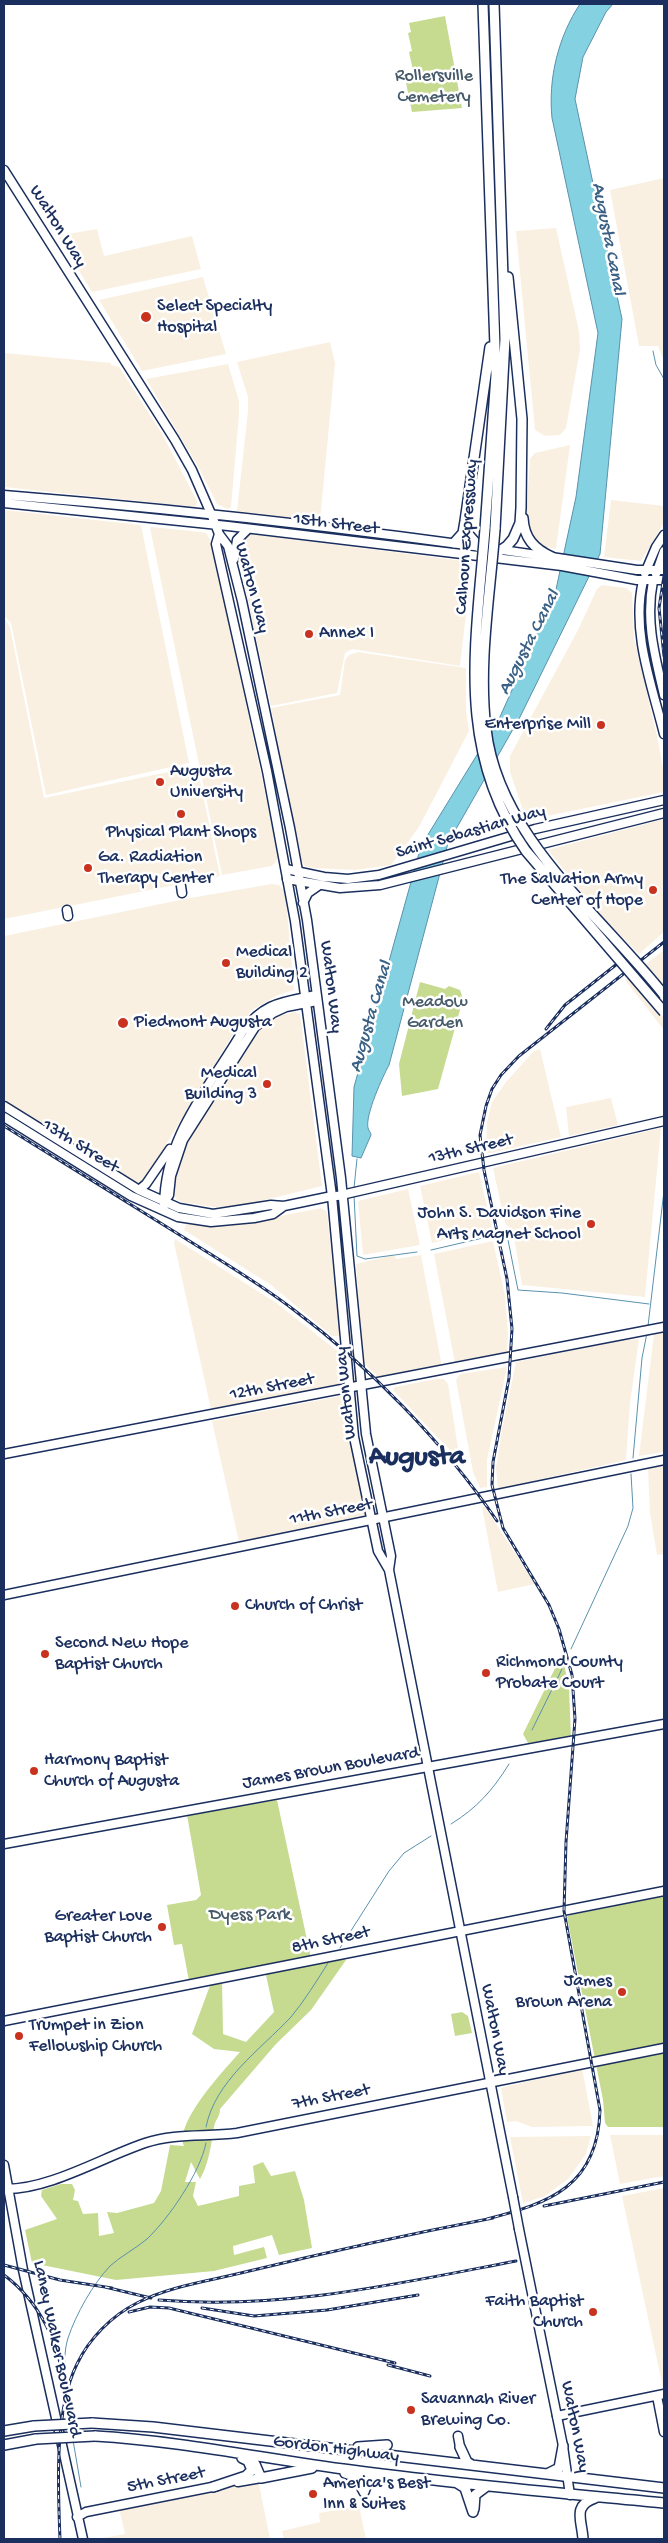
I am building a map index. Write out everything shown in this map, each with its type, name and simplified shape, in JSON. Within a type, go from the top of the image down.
[{"type":"highway","points":[[479,4],[486,101]]},
{"type":"highway","name":"Calhoun Expressway","points":[[483,4],[496,375],[475,668],[478,736],[488,778],[505,816],[526,851],[664,1012]]},
{"type":"highway","name":"Calhoun Expressway","points":[[494,4],[505,339],[495,529],[483,701],[486,732],[496,773],[511,806],[542,854],[664,995]]},
{"type":"highway","points":[[496,56],[500,4]]},
{"type":"highway","points":[[500,191],[522,419],[522,508],[524,526],[530,540],[540,552],[552,557]]},
{"type":"highway","points":[[454,543],[463,533],[486,389],[493,312]]},
{"type":"highway","points":[[465,521],[468,534],[488,558],[501,550],[516,535],[522,508]]},
{"type":"highway","name":"Gordon Highway","points":[[4,2431],[34,2426],[92,2423],[153,2427],[664,2488]]},
{"type":"highway","name":"Gordon Highway","points":[[4,2445],[36,2439],[95,2436],[116,2437],[296,2462],[319,2467],[595,2498],[664,2503]]},
{"type":"highway","points":[[116,2437],[246,2459],[257,2467],[261,2478],[319,2467],[354,2475],[364,2492],[368,2480],[378,2474]]},
{"type":"highway","points":[[308,2446],[374,2448],[387,2446]]},
{"type":"highway","points":[[542,2474],[557,2470],[563,2446]]},
{"type":"highway","points":[[441,2462],[454,2458],[460,2447]]},
{"type":"highway","points":[[460,2447],[467,2462],[477,2466]]},
{"type":"highway","points":[[213,2487],[250,2474],[252,2467],[246,2459]]},
{"type":"highway","points":[[652,2486],[664,2481]]},
{"type":"highway","points":[[454,2482],[465,2488],[474,2512],[475,2495],[488,2486]]},
{"type":"highway","points":[[583,2539],[580,2508],[584,2502],[595,2498]]},
{"type":"main road","name":"Walton Way","points":[[4,170],[175,440],[192,470],[218,534],[228,546],[281,782],[303,903],[346,1194],[361,1386],[371,1463],[392,1556],[389,1570]]},
{"type":"main road","name":"15th Street","points":[[4,495],[199,514],[454,543],[552,557],[562,562]]},
{"type":"main road","name":"15th Street","points":[[4,503],[215,525],[488,558],[562,562],[594,567],[661,570]]},
{"type":"main road","points":[[236,578],[233,553],[237,540],[248,529]]},
{"type":"main road","name":"Walton Way","points":[[218,534],[216,544],[270,784],[295,921],[332,1196],[348,1388],[357,1456],[378,1551],[389,1570],[488,2082],[563,2446],[570,2495]]},
{"type":"main road","points":[[664,534],[646,570],[639,605],[640,633],[664,734]]},
{"type":"main road","points":[[664,551],[661,570],[653,581],[650,598],[649,627],[664,695]]},
{"type":"main road","name":"15th Street","points":[[594,567],[643,581],[664,580]]},
{"type":"main road","points":[[270,784],[281,782]]},
{"type":"main road","name":"Saint Sebastian Way","points":[[286,869],[297,870],[324,878],[355,878],[379,875],[535,829],[664,800]]},
{"type":"main road","name":"Saint Sebastian Way","points":[[287,879],[320,886],[350,889],[380,885],[664,813]]},
{"type":"main road","points":[[563,822],[567,838]]},
{"type":"main road","points":[[303,903],[308,893],[320,886]]},
{"type":"main road","points":[[164,1203],[169,1195],[171,1176],[183,1140],[249,1035],[262,1019],[273,1012],[317,998]]},
{"type":"main road","points":[[139,1190],[146,1184],[176,1141],[248,1024],[275,1004],[305,1001]]},
{"type":"main road","name":"13th Street","points":[[4,1106],[139,1190],[164,1203],[213,1214],[271,1205],[284,1206]]},
{"type":"main road","name":"13th Street","points":[[4,1117],[131,1196],[178,1217],[211,1222],[267,1215],[284,1206],[362,1191],[662,1121]]},
{"type":"main road","points":[[164,1212],[164,1181],[176,1141]]},
{"type":"main road","name":"12th Street","points":[[4,1454],[662,1328]]},
{"type":"main road","name":"11th Street","points":[[4,1595],[664,1460]]},
{"type":"main road","name":"James Brown Boulevard","points":[[4,1844],[664,1724]]},
{"type":"main road","name":"8th Street","points":[[4,2021],[664,1891]]},
{"type":"main road","name":"7th Street","points":[[6,2189],[43,2182],[86,2168],[156,2140],[215,2135],[664,2048]]},
{"type":"main road","name":"Laney Walker Boulevard","points":[[4,2164],[6,2189],[23,2270],[83,2539]]},
{"type":"main road","points":[[557,2416],[661,2395],[664,2432]]},
{"type":"main road","points":[[458,2436],[460,2447]]},
{"type":"main road","name":"5th Street","points":[[78,2517],[86,2512],[261,2478]]},
{"type":"shaded area","points":[[664,178],[664,361],[658,346],[639,346],[610,190]]},
{"type":"shaded area","points":[[556,228],[579,331],[580,350],[566,428],[560,435],[545,436],[535,430],[516,231]]},
{"type":"shaded area","points":[[97,229],[104,256],[192,236],[201,269],[92,292],[59,238],[62,235]]},
{"type":"shaded area","points":[[203,277],[226,354],[142,371],[99,300]]},
{"type":"shaded area","points":[[330,342],[335,363],[320,521],[237,511],[248,397],[237,362]]},
{"type":"shaded area","points":[[4,353],[111,363],[111,365],[119,367],[161,432],[197,501],[196,507],[4,487]]},
{"type":"shaded area","points":[[228,364],[239,401],[239,415],[231,507],[228,509],[217,504],[200,470],[146,379]]},
{"type":"shaded area","points":[[570,445],[556,549],[541,546],[529,531],[526,520],[530,459],[535,453]]},
{"type":"shaded area","points":[[611,500],[664,506],[664,523],[641,561],[604,557]]},
{"type":"shaded area","points":[[4,510],[141,525],[189,763],[46,795],[11,623],[4,616]]},
{"type":"shaded area","points":[[150,528],[206,533],[211,541],[278,853],[277,860],[272,866],[222,875]]},
{"type":"shaded area","points":[[251,534],[472,562],[460,666],[352,649],[345,653],[337,693],[271,706],[239,559],[238,550],[241,541]]},
{"type":"shaded area","points":[[602,585],[626,588],[632,593],[634,638],[657,736],[664,773],[664,792],[532,819],[523,810],[510,772],[510,756],[578,630],[597,589]]},
{"type":"shaded area","name":"Augusta University","points":[[4,618],[10,627],[44,798],[197,766],[220,876],[4,919]]},
{"type":"shaded area","points":[[358,652],[466,668],[466,711],[469,731],[419,827],[391,865],[355,870],[305,866],[298,856],[271,708],[340,695],[345,660],[349,655]]},
{"type":"shaded area","points":[[664,819],[664,932],[639,954],[599,914],[548,850]]},
{"type":"shaded area","name":"Piedmont Augusta","points":[[272,884],[279,885],[284,891],[286,900],[294,990],[278,995],[252,1010],[232,1036],[142,1184],[138,1184],[4,1101],[4,936],[190,898]]},
{"type":"shaded area","points":[[664,950],[664,1030],[625,980]]},
{"type":"shaded area","points":[[295,1012],[300,1014],[322,1186],[240,1206],[214,1207],[181,1202],[176,1199],[174,1179],[188,1139],[263,1025],[275,1017]]},
{"type":"shaded area","points":[[540,1049],[561,1137],[486,1154],[487,1122],[492,1102],[506,1082],[534,1051]]},
{"type":"shaded area","points":[[611,1098],[618,1125],[569,1136],[566,1107]]},
{"type":"shaded area","points":[[661,1128],[645,1297],[522,1285],[513,1231],[505,1223],[493,1168]]},
{"type":"shaded area","points":[[479,1172],[492,1228],[432,1243],[420,1186]]},
{"type":"shaded area","points":[[408,1189],[420,1245],[363,1255],[358,1201]]},
{"type":"shaded area","points":[[321,1208],[327,1212],[340,1336],[332,1336],[271,1285],[184,1230],[186,1224],[230,1226]]},
{"type":"shaded area","points":[[175,1239],[275,1302],[341,1354],[344,1383],[211,1409],[174,1243]]},
{"type":"shaded area","points":[[493,1241],[505,1296],[508,1334],[507,1353],[455,1363],[434,1254]]},
{"type":"shaded area","points":[[394,1255],[396,1259],[421,1255],[441,1365],[378,1377],[363,1363],[356,1264]]},
{"type":"shaded area","points":[[664,1332],[664,1452],[639,1456],[654,1334]]},
{"type":"shaded area","points":[[639,1339],[630,1403],[626,1460],[498,1489],[496,1468],[516,1362],[622,1340]]},
{"type":"shaded area","points":[[507,1367],[487,1460],[487,1487],[480,1488],[473,1472],[456,1380],[460,1374]]},
{"type":"shaded area","points":[[444,1379],[448,1384],[460,1461],[393,1390],[395,1387]]},
{"type":"shaded area","points":[[341,1396],[345,1399],[365,1515],[245,1543],[239,1542],[212,1421]]},
{"type":"shaded area","points":[[664,1465],[664,1554],[657,1555],[650,1513],[648,1469]]},
{"type":"shaded area","points":[[482,1507],[485,1507],[535,1584],[498,1592]]},
{"type":"shaded area","points":[[582,2068],[593,2126],[532,2127],[516,2121],[507,2122],[501,2088]]},
{"type":"shaded area","points":[[610,2135],[664,2135],[664,2176],[620,2184]]},
{"type":"shaded area","points":[[591,2136],[586,2154],[568,2179],[545,2196],[523,2203],[510,2137]]},
{"type":"shaded area","points":[[664,2188],[664,2388],[663,2388],[622,2196]]},
{"type":"shaded area","points":[[256,2481],[259,2484],[270,2539],[98,2539],[125,2534],[119,2508]]},
{"type":"shaded area","points":[[359,2506],[366,2539],[284,2539],[282,2531],[320,2522],[319,2513]]},
{"type":"green space","name":"Rollersville Cemetery","points":[[445,16],[462,108],[412,112],[405,78],[414,75],[409,52],[412,51],[408,33],[411,32],[409,23]]},
{"type":"green space","name":"Meadow Garden","points":[[420,982],[445,989],[449,986],[460,990],[463,999],[438,1089],[402,1096],[399,1064]]},
{"type":"green space","points":[[562,1654],[569,1688],[571,1738],[528,1743],[523,1734]]},
{"type":"green space","name":"Dyess Park","points":[[277,1800],[312,1963],[342,1958],[346,1960],[311,2010],[276,2044],[220,2109],[206,2167],[200,2179],[191,2162],[185,2182],[196,2182],[193,2196],[198,2206],[239,2196],[239,2186],[255,2183],[253,2166],[263,2162],[271,2176],[295,2171],[304,2200],[312,2248],[279,2255],[272,2235],[233,2246],[234,2255],[264,2247],[267,2258],[214,2271],[116,2280],[32,2263],[25,2230],[57,2219],[41,2196],[42,2190],[61,2184],[72,2184],[75,2190],[73,2200],[78,2201],[83,2214],[98,2213],[99,2236],[114,2233],[107,2212],[117,2213],[154,2203],[161,2191],[170,2145],[184,2146],[183,2136],[186,2124],[193,2111],[213,2083],[240,2052],[214,2049],[192,2034],[211,1983],[222,1981],[223,2034],[246,2042],[274,2012],[264,1966],[189,1981],[182,1944],[174,1945],[167,1905],[196,1900],[201,1895],[187,1815]]},
{"type":"green space","name":"James Brown Arena","points":[[664,1896],[664,2127],[608,2127],[605,2123],[603,2100],[567,1917]]},
{"type":"green space","points":[[462,2012],[468,2016],[472,2033],[455,2036],[451,2014]]},
{"type":"water","points":[[580,4],[613,4],[606,12],[583,57],[575,99],[622,319],[600,554],[520,717],[448,843],[389,1065],[369,1114],[368,1128],[371,1135],[361,1158],[352,1156],[354,1087],[421,846],[499,719],[555,594],[576,497],[598,333],[552,118],[551,103],[553,73],[560,44]]},
{"type":"waterway","points":[[653,351],[656,365],[664,379]]},
{"type":"waterway","points":[[354,1188],[357,1159]]},
{"type":"waterway","points":[[648,1326],[664,1191]]},
{"type":"waterway","points":[[354,1195],[357,1256],[365,1259],[417,1252]]},
{"type":"waterway","points":[[431,1250],[500,1234],[505,1235],[508,1240],[518,1290],[562,1293],[649,1304]]},
{"type":"waterway","points":[[633,1458],[642,1358],[647,1333]]},
{"type":"waterway","points":[[571,1649],[628,1526],[633,1508],[631,1474]]},
{"type":"waterway","points":[[532,1730],[562,1669]]},
{"type":"waterway","points":[[451,1824],[469,1812],[484,1798],[509,1764]]},
{"type":"waterway","points":[[340,1948],[389,1871],[404,1853],[431,1836]]},
{"type":"waterway","points":[[206,2127],[211,2110],[229,2081],[240,2067],[291,2017],[328,1963]]},
{"type":"waterway","points":[[71,2421],[65,2358],[68,2338],[76,2319],[91,2290],[110,2266],[147,2239],[174,2207],[197,2168],[206,2143]]},
{"type":"waterway","points":[[73,2440],[81,2487]]},
{"type":"railway","points":[[664,576],[659,608],[664,656]]},
{"type":"railway","points":[[487,2219],[510,2213],[550,2198],[580,2174],[590,2157],[597,2136],[600,2110],[564,1911],[566,1842],[575,1719],[572,1675],[559,1629],[549,1605],[503,1528],[492,1485],[493,1462],[509,1378],[512,1329],[507,1279],[484,1170],[480,1135],[486,1106],[492,1089],[501,1075],[519,1056],[664,942]]},
{"type":"railway","points":[[546,1029],[565,1005],[617,964]]},
{"type":"railway","points":[[4,1126],[254,1281],[322,1332],[350,1355],[404,1407],[454,1463],[497,1521]]},
{"type":"railway","points":[[544,2206],[664,2182]]},
{"type":"railway","points":[[60,2539],[58,2473],[64,2404],[70,2383],[82,2355],[94,2337],[118,2314],[150,2297],[190,2284],[493,2218]]},
{"type":"railway","points":[[159,2300],[205,2302],[295,2298],[383,2286],[516,2261]]},
{"type":"railway","points":[[4,2265],[60,2280],[112,2288]]},
{"type":"railway","points":[[4,2275],[28,2298],[47,2326],[59,2358],[63,2391]]},
{"type":"railway","points":[[105,2287],[151,2298]]},
{"type":"railway","points":[[202,2308],[254,2316],[327,2310],[418,2295]]},
{"type":"railway","points":[[129,2312],[150,2307],[169,2308],[395,2363]]},
{"type":"railway","points":[[388,2365],[430,2376]]},
{"type":"place","name":"Select Specialty Hospital","points":[[146,317]]},
{"type":"place","name":"Annex I","points":[[309,634]]},
{"type":"place","name":"Enterprise Mill","points":[[601,725]]},
{"type":"place","name":"Augusta University","points":[[160,782]]},
{"type":"place","name":"Physical Plant Shops","points":[[181,814]]},
{"type":"place","name":"Ga. Radiation Therapy Center","points":[[88,868]]},
{"type":"place","name":"The Salvation Army Center of Hope","points":[[653,890]]},
{"type":"place","name":"Medical Building 2","points":[[226,963]]},
{"type":"place","name":"Piedmont Augusta","points":[[123,1023]]},
{"type":"place","name":"Medical Building 3","points":[[267,1084]]},
{"type":"place","name":"John S. Davidson Fine Arts Magnet School","points":[[591,1224]]},
{"type":"place","name":"Church of Christ","points":[[235,1606]]},
{"type":"place","name":"Second New Hope Baptist Church","points":[[45,1654]]},
{"type":"place","name":"Richmond County Probate Court","points":[[486,1673]]},
{"type":"place","name":"Harmony Baptist Church of Augusta","points":[[34,1771]]},
{"type":"place","name":"Greater Love Baptist Church","points":[[162,1927]]},
{"type":"place","name":"James Brown Arena","points":[[622,1992]]},
{"type":"place","name":"Trumpet in Zion Fellowship Church","points":[[19,2036]]},
{"type":"place","name":"Faith Baptist Church","points":[[593,2312]]},
{"type":"place","name":"Savannah River Brewing Co.","points":[[411,2410]]},
{"type":"place","name":"America's Best Inn & Suites","points":[[313,2494]]},
{"type":"district","name":"Augusta","points":[[417,1459]]},
{"type":"water label","name":"Augusta Canal","points":[[607,239]]},
{"type":"water label","name":"Augusta Canal","points":[[530,643]]},
{"type":"water label","name":"Augusta Canal","points":[[372,1017]]}]
